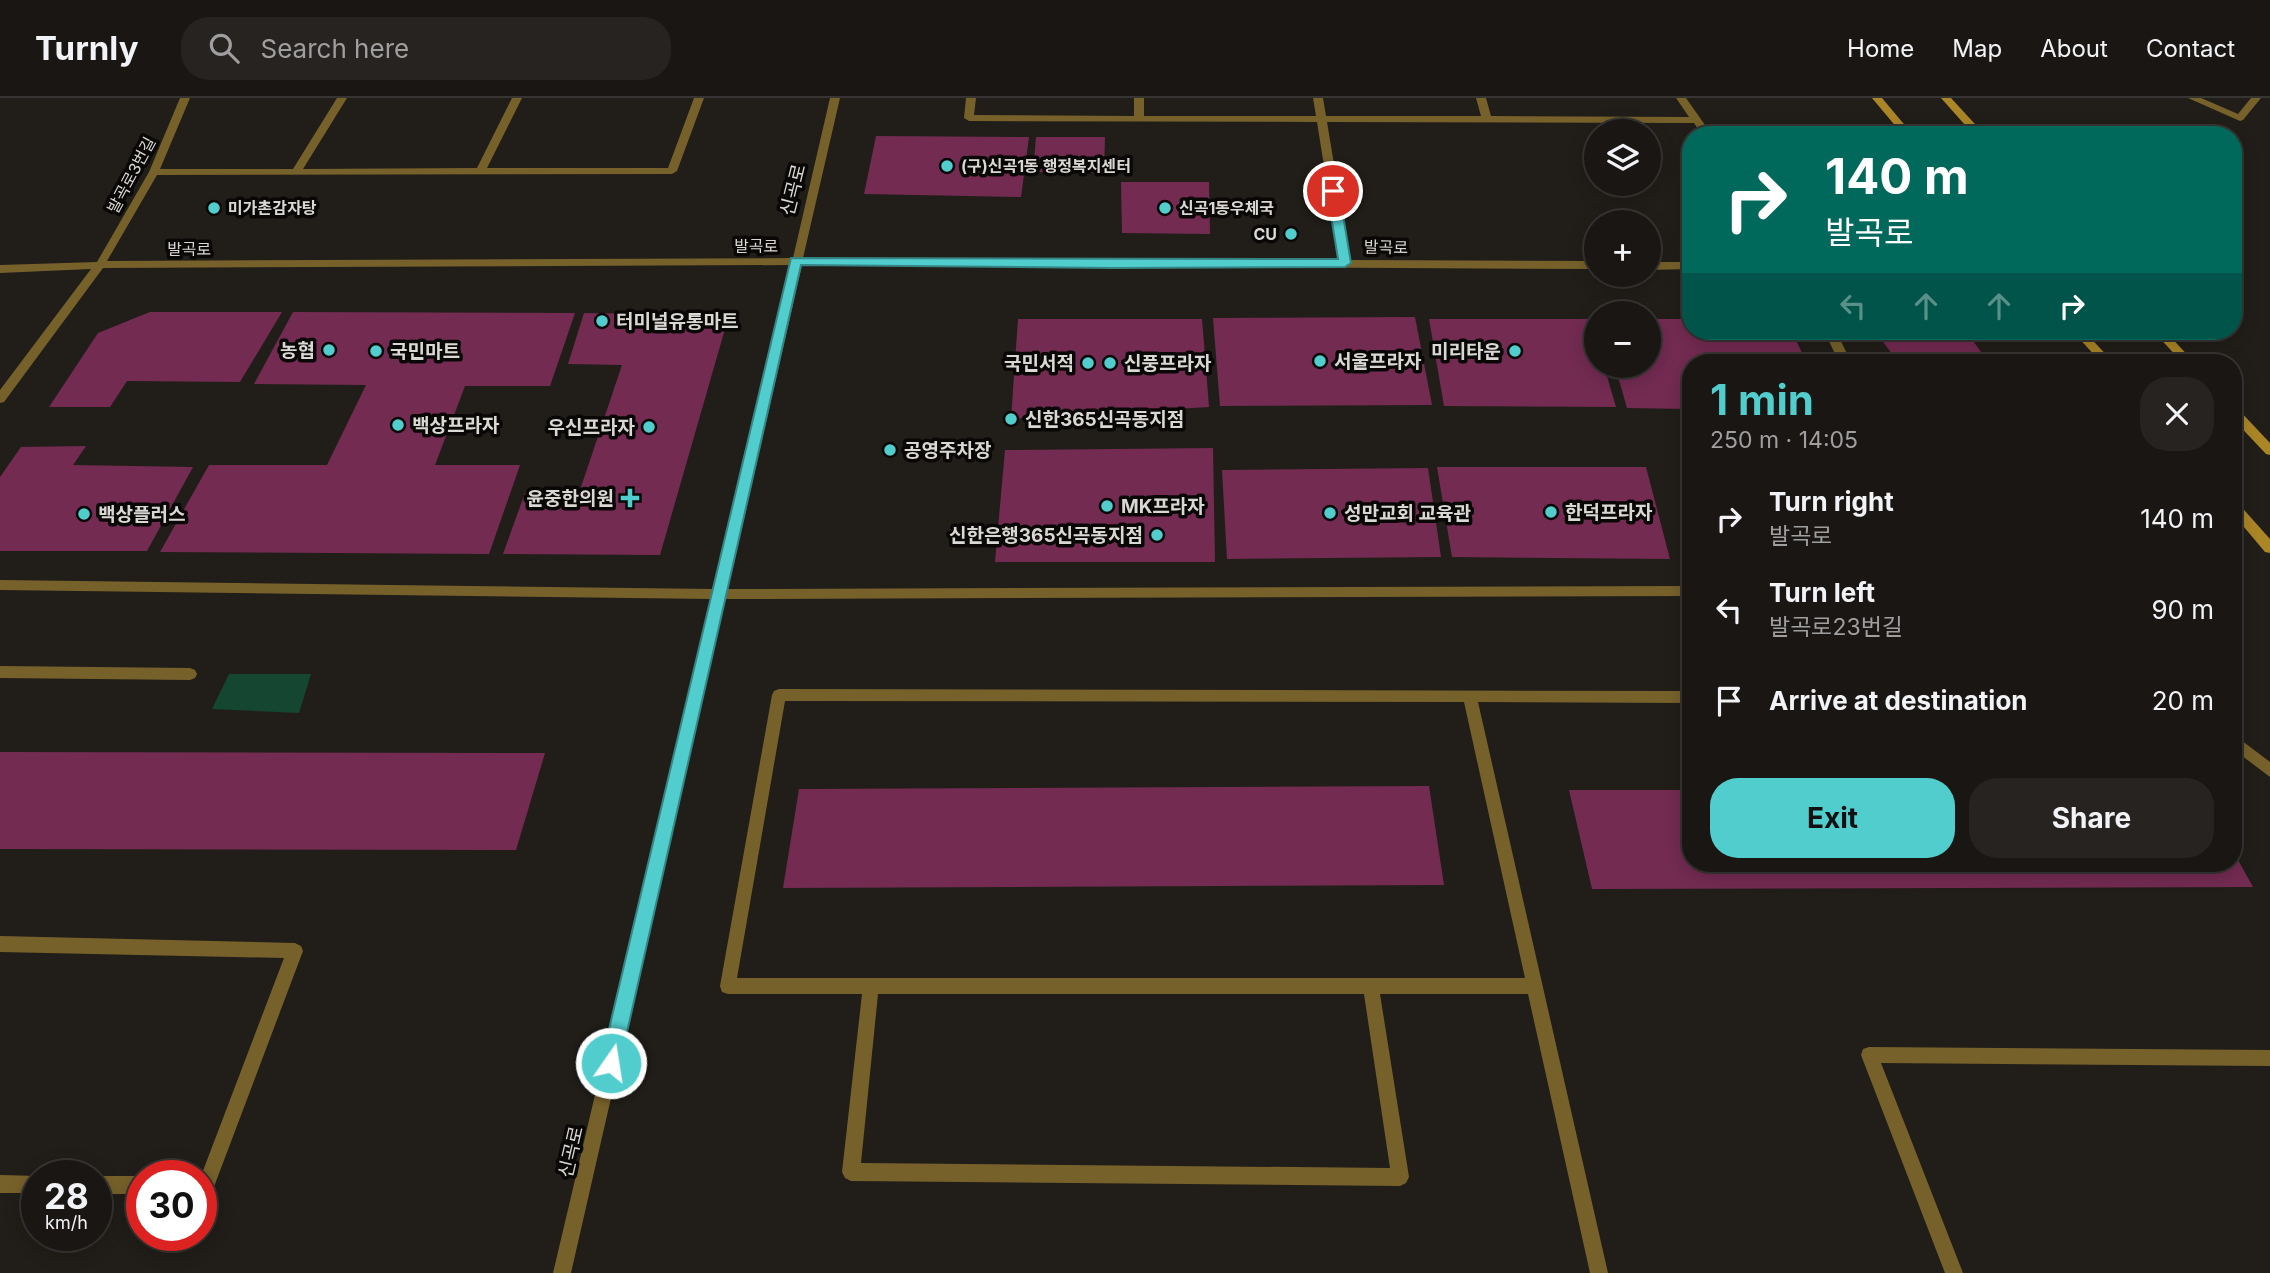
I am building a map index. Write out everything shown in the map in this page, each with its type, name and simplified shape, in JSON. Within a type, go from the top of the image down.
[{"type":"street","name":"발곡로3번길","points":[[0,399],[100,265],[154,172],[186,98]]},
{"type":"street","points":[[296,172],[342,98]]},
{"type":"street","points":[[480,172],[517,98]]},
{"type":"street","points":[[154,172],[672,171],[699,98]]},
{"type":"street","name":"신곡로","points":[[562,1273],[835,98]]},
{"type":"street","points":[[971,98],[969,118],[1696,120]]},
{"type":"street","points":[[1139,98],[1139,118]]},
{"type":"street","points":[[1318,98],[1345,263]]},
{"type":"street","points":[[1481,98],[1487,119]]},
{"type":"street","points":[[1681,98],[1700,126]]},
{"type":"street","points":[[1877,98],[1900,126]]},
{"type":"street","points":[[1946,98],[1972,126]]},
{"type":"street","points":[[2193,98],[2240,118],[2256,98]]},
{"type":"street","name":"발곡로","points":[[0,269],[100,265],[796,261],[1584,265]]},
{"type":"street","points":[[1661,266],[1682,266]]},
{"type":"street","points":[[2086,340],[2100,354]]},
{"type":"street","points":[[2168,340],[2181,354]]},
{"type":"street","points":[[2242,421],[2270,451]]},
{"type":"street","points":[[2242,515],[2270,548]]},
{"type":"street","points":[[0,586],[719,594],[1682,591]]},
{"type":"street","points":[[0,672],[190,674]]},
{"type":"street","points":[[1535,986],[728,986],[779,695],[1682,698]]},
{"type":"street","points":[[1470,698],[1599,1273]]},
{"type":"street","points":[[2242,748],[2270,771]]},
{"type":"street","points":[[0,944],[295,951],[216,1160]]},
{"type":"street","points":[[871,986],[851,1172],[1400,1177],[1371,986]]},
{"type":"street","points":[[1954,1273],[1869,1055],[2270,1058]]},
{"type":"street","points":[[0,1184],[21,1184]]},
{"type":"green space","points":[[229,674],[311,674],[299,713],[212,709]]},
{"type":"building","name":"(구)신곡1동 행정복지센터","points":[[876,136],[1029,137],[1021,197],[864,194]]},
{"type":"building","points":[[1036,137],[1105,137],[1104,173],[1033,172]]},
{"type":"building","name":"신곡1동우체국","points":[[1121,182],[1209,182],[1210,234],[1122,233]]},
{"type":"building","points":[[150,312],[282,312],[240,382],[127,381],[110,407],[49,407],[98,333]]},
{"type":"building","name":"백상프라자","points":[[293,312],[575,313],[550,386],[465,386],[435,465],[520,465],[489,554],[160,552],[209,465],[327,465],[366,385],[254,384]]},
{"type":"building","name":"우신프라자","points":[[584,313],[729,315],[660,555],[503,554],[526,490],[580,490],[622,365],[568,364]]},
{"type":"building","name":"서울프라자","points":[[1415,317],[1432,405],[1220,406],[1213,318]]},
{"type":"building","name":"신풍프라자","points":[[1018,319],[1202,319],[1209,407],[1011,419]]},
{"type":"building","name":"미리타운","points":[[1429,319],[1584,319],[1584,378],[1608,378],[1616,407],[1444,406]]},
{"type":"building","points":[[1661,319],[1682,319],[1682,340],[1796,340],[1802,354],[1682,354],[1682,409],[1627,408],[1618,378],[1661,378]]},
{"type":"building","points":[[1882,340],[1972,340],[1982,354],[1892,354]]},
{"type":"building","name":"백상플러스","points":[[86,446],[73,465],[193,467],[147,551],[0,551],[0,477],[21,447]]},
{"type":"building","name":"MK프라자","points":[[1213,448],[1215,562],[995,562],[1005,450]]},
{"type":"building","name":"한덕프라자","points":[[1437,467],[1646,467],[1670,559],[1452,557]]},
{"type":"building","name":"성만교회 교육관","points":[[1428,468],[1441,557],[1227,559],[1222,470]]},
{"type":"building","points":[[0,752],[545,753],[516,850],[0,849]]},
{"type":"building","points":[[1429,786],[1444,885],[783,888],[799,789]]},
{"type":"building","points":[[1569,790],[1682,790],[1682,872],[2242,872],[2242,867],[2253,887],[1592,889]]},
{"type":"place","name":"(구)신곡1동 행정복지센터","points":[[947,166]]},
{"type":"place","name":"미가촌감자탕","points":[[214,208]]},
{"type":"place","name":"신곡1동우체국","points":[[1165,208]]},
{"type":"place","name":"CU","points":[[1291,234]]},
{"type":"place","name":"터미널유통마트","points":[[602,321]]},
{"type":"place","name":"농협","points":[[329,350]]},
{"type":"place","name":"국민마트","points":[[376,351]]},
{"type":"place","name":"미리타운","points":[[1515,351]]},
{"type":"place","name":"서울프라자","points":[[1320,361]]},
{"type":"place","name":"국민서적","points":[[1088,363]]},
{"type":"place","name":"신풍프라자","points":[[1110,363]]},
{"type":"place","name":"신한365신곡동지점","points":[[1011,419]]},
{"type":"place","name":"백상프라자","points":[[398,425]]},
{"type":"place","name":"우신프라자","points":[[649,427]]},
{"type":"place","name":"공영주차장","points":[[890,450]]},
{"type":"place","name":"윤중한의원","points":[[630,498]]},
{"type":"place","name":"MK프라자","points":[[1107,506]]},
{"type":"place","name":"한덕프라자","points":[[1551,512]]},
{"type":"place","name":"성만교회 교육관","points":[[1330,513]]},
{"type":"place","name":"백상플러스","points":[[84,514]]},
{"type":"place","name":"신한은행365신곡동지점","points":[[1157,535]]},
{"type":"route","points":[[611,1063],[796,261],[1345,263],[1333,191]]}]
